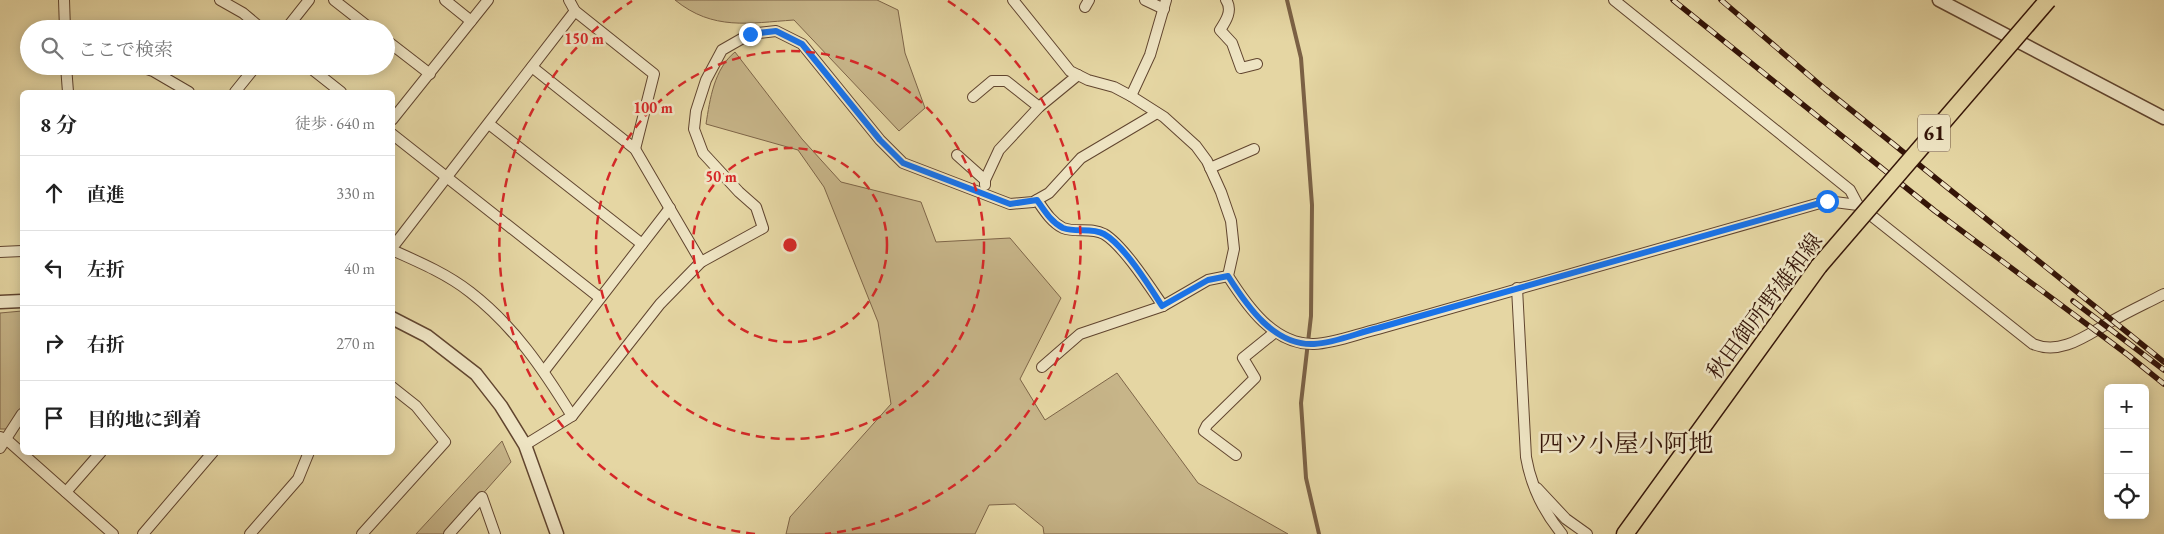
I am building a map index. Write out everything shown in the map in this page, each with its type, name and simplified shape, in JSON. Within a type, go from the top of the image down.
[{"type":"main road","name":"秋田御所野雄和線","points":[[1624,534],[1820,266],[2048,0]]},
{"type":"street","points":[[64,0],[65,20]]},
{"type":"street","points":[[220,0],[251,20]]},
{"type":"street","points":[[293,20],[309,0]]},
{"type":"street","points":[[334,0],[360,20]]},
{"type":"street","points":[[445,0],[471,21]]},
{"type":"street","points":[[395,116],[488,0]]},
{"type":"street","points":[[569,0],[575,11],[654,74],[635,149]]},
{"type":"street","points":[[1013,0],[1070,71],[1114,87],[1131,96],[1157,113],[1196,146],[1210,168],[1231,222],[1234,249],[1228,276],[1258,316],[1274,333],[1307,344],[1378,328],[1827,201],[1858,205]]},
{"type":"street","points":[[1131,96],[1150,55],[1165,4],[1145,0]]},
{"type":"street","points":[[1226,0],[1229,4],[1228,19],[1220,30],[1232,43],[1241,68],[1258,64]]},
{"type":"street","points":[[1614,0],[1850,190],[1858,205],[2033,344],[2041,347],[2080,341],[2112,321],[2164,294]]},
{"type":"street","points":[[1939,0],[2164,118]]},
{"type":"street","points":[[395,245],[575,11]]},
{"type":"street","points":[[525,445],[572,416],[660,304],[701,262],[763,228],[756,207],[739,192],[703,153],[694,129],[696,111],[706,80],[722,50],[750,34],[776,31],[802,44],[880,140],[903,163],[1010,204],[1037,200],[1049,193],[1081,158],[1157,113]]},
{"type":"street","points":[[395,47],[430,74]]},
{"type":"street","points":[[532,67],[635,149],[701,262]]},
{"type":"street","points":[[67,75],[68,90]]},
{"type":"street","points":[[160,75],[186,90]]},
{"type":"street","points":[[237,90],[249,75]]},
{"type":"street","points":[[319,75],[338,90]]},
{"type":"street","points":[[984,193],[985,180],[999,150],[1039,107],[1078,75]]},
{"type":"street","points":[[973,98],[992,80],[1006,81],[1039,107]]},
{"type":"street","points":[[489,124],[642,244]]},
{"type":"street","points":[[395,136],[446,179],[600,298]]},
{"type":"street","points":[[1210,168],[1254,148]]},
{"type":"street","points":[[957,155],[985,180]]},
{"type":"street","points":[[1037,200],[1048,216],[1064,228],[1094,230],[1106,235],[1138,270],[1162,306]]},
{"type":"street","points":[[544,371],[670,208]]},
{"type":"street","points":[[395,250],[432,268],[470,291],[511,329],[544,371],[572,416]]},
{"type":"street","points":[[0,252],[20,251]]},
{"type":"street","points":[[1042,367],[1080,334],[1162,306],[1208,280],[1228,276]]},
{"type":"street","points":[[1517,288],[1526,457],[1531,483],[1549,518],[1562,534]]},
{"type":"street","points":[[0,302],[20,301]]},
{"type":"street","points":[[395,320],[427,336],[476,374],[501,406],[525,445],[557,534]]},
{"type":"street","points":[[1236,455],[1204,431],[1207,424],[1255,378],[1243,358],[1274,333]]},
{"type":"street","points":[[362,534],[445,442],[416,406],[395,389]]},
{"type":"street","points":[[20,417],[2,442],[66,492],[113,534]]},
{"type":"street","points":[[66,492],[98,455]]},
{"type":"street","points":[[143,534],[210,455]]},
{"type":"street","points":[[250,534],[298,479],[308,455]]},
{"type":"street","points":[[1531,483],[1566,519],[1587,534]]},
{"type":"street","points":[[449,534],[482,497],[495,534]]},
{"type":"shaded area","points":[[675,0],[877,0],[898,10],[905,53],[925,108],[899,131],[794,20],[747,23],[717,21],[689,10]]},
{"type":"shaded area","points":[[735,52],[802,139],[841,182],[921,202],[936,242],[1010,238],[1061,298],[1020,379],[1045,420],[1117,373],[1198,483],[1288,534],[1044,534],[1043,527],[1015,504],[989,505],[975,534],[786,534],[790,517],[891,404],[878,322],[824,187],[798,150],[706,124],[714,85],[722,67]]},
{"type":"shaded area","points":[[20,311],[20,408],[8,429],[0,429],[0,313]]},
{"type":"shaded area","points":[[502,441],[511,462],[447,534],[416,534]]},
{"type":"waterway","points":[[1287,0],[1301,58],[1312,205],[1311,316],[1301,403],[1306,478],[1319,534]]},
{"type":"railway","points":[[1673,0],[1935,211],[2164,384]]},
{"type":"railway","points":[[1721,0],[1825,89],[2164,362]]},
{"type":"railway","points":[[2073,301],[2164,370]]},
{"type":"district","name":"四ツ小屋小阿地","points":[[1626,443]]},
{"type":"route","points":[[750,34],[776,31],[802,44],[880,140],[903,163],[969,186],[1010,204],[1037,200],[1048,216],[1064,228],[1094,230],[1106,235],[1138,270],[1162,306],[1208,280],[1228,276],[1237,291],[1274,333],[1302,343],[1316,344],[1331,341],[1647,252],[1725,228],[1827,201]]}]
